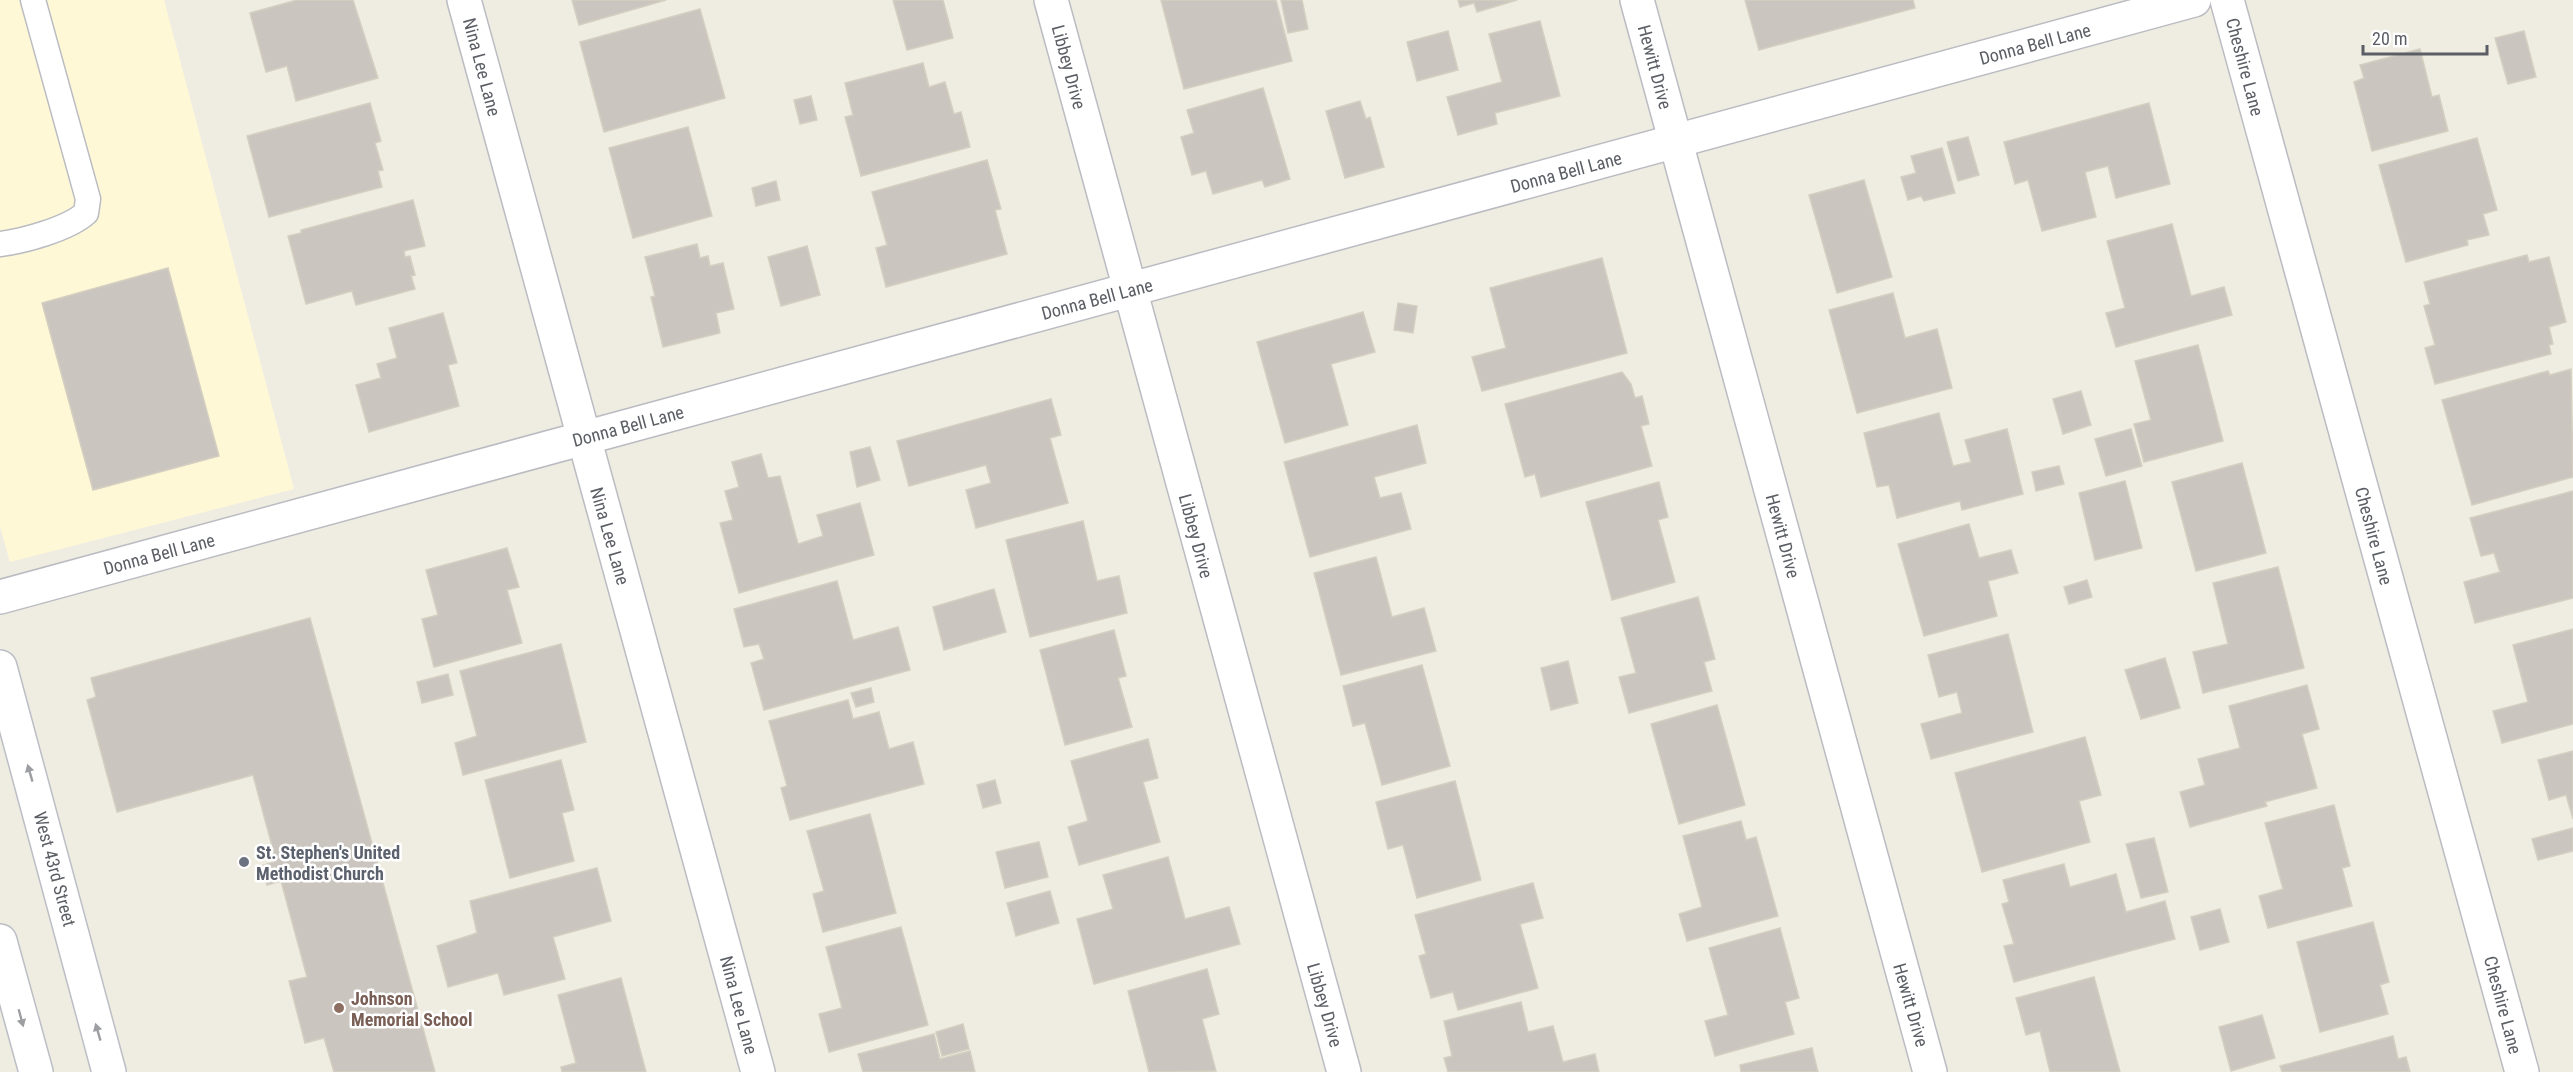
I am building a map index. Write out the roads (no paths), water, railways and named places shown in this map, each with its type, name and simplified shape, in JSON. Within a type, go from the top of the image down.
[{"type":"street","name":"Nina Lee Lane","points":[[464,0],[582,439],[758,1072]]},
{"type":"street","name":"Libbey Drive","points":[[1051,0],[1344,1072]]},
{"type":"street","name":"Hewitt Drive","points":[[1637,0],[1930,1072]]},
{"type":"street","name":"Donna Bell Lane","points":[[0,597],[1676,143],[2194,0]]},
{"type":"street","name":"Cheshire Lane","points":[[2227,0],[2522,1072]]},
{"type":"street","name":"West 43rd Street","points":[[0,667],[109,1072]]},
{"type":"street","points":[[3,962],[36,1072]]},
{"type":"lane","points":[[0,244],[62,227],[77,221],[86,213],[88,198],[33,0]]},
{"type":"place","name":"St. Stephen's United Methodist Church","points":[[244,862]]},
{"type":"place","name":"Johnson Memorial School","points":[[339,1008]]}]
